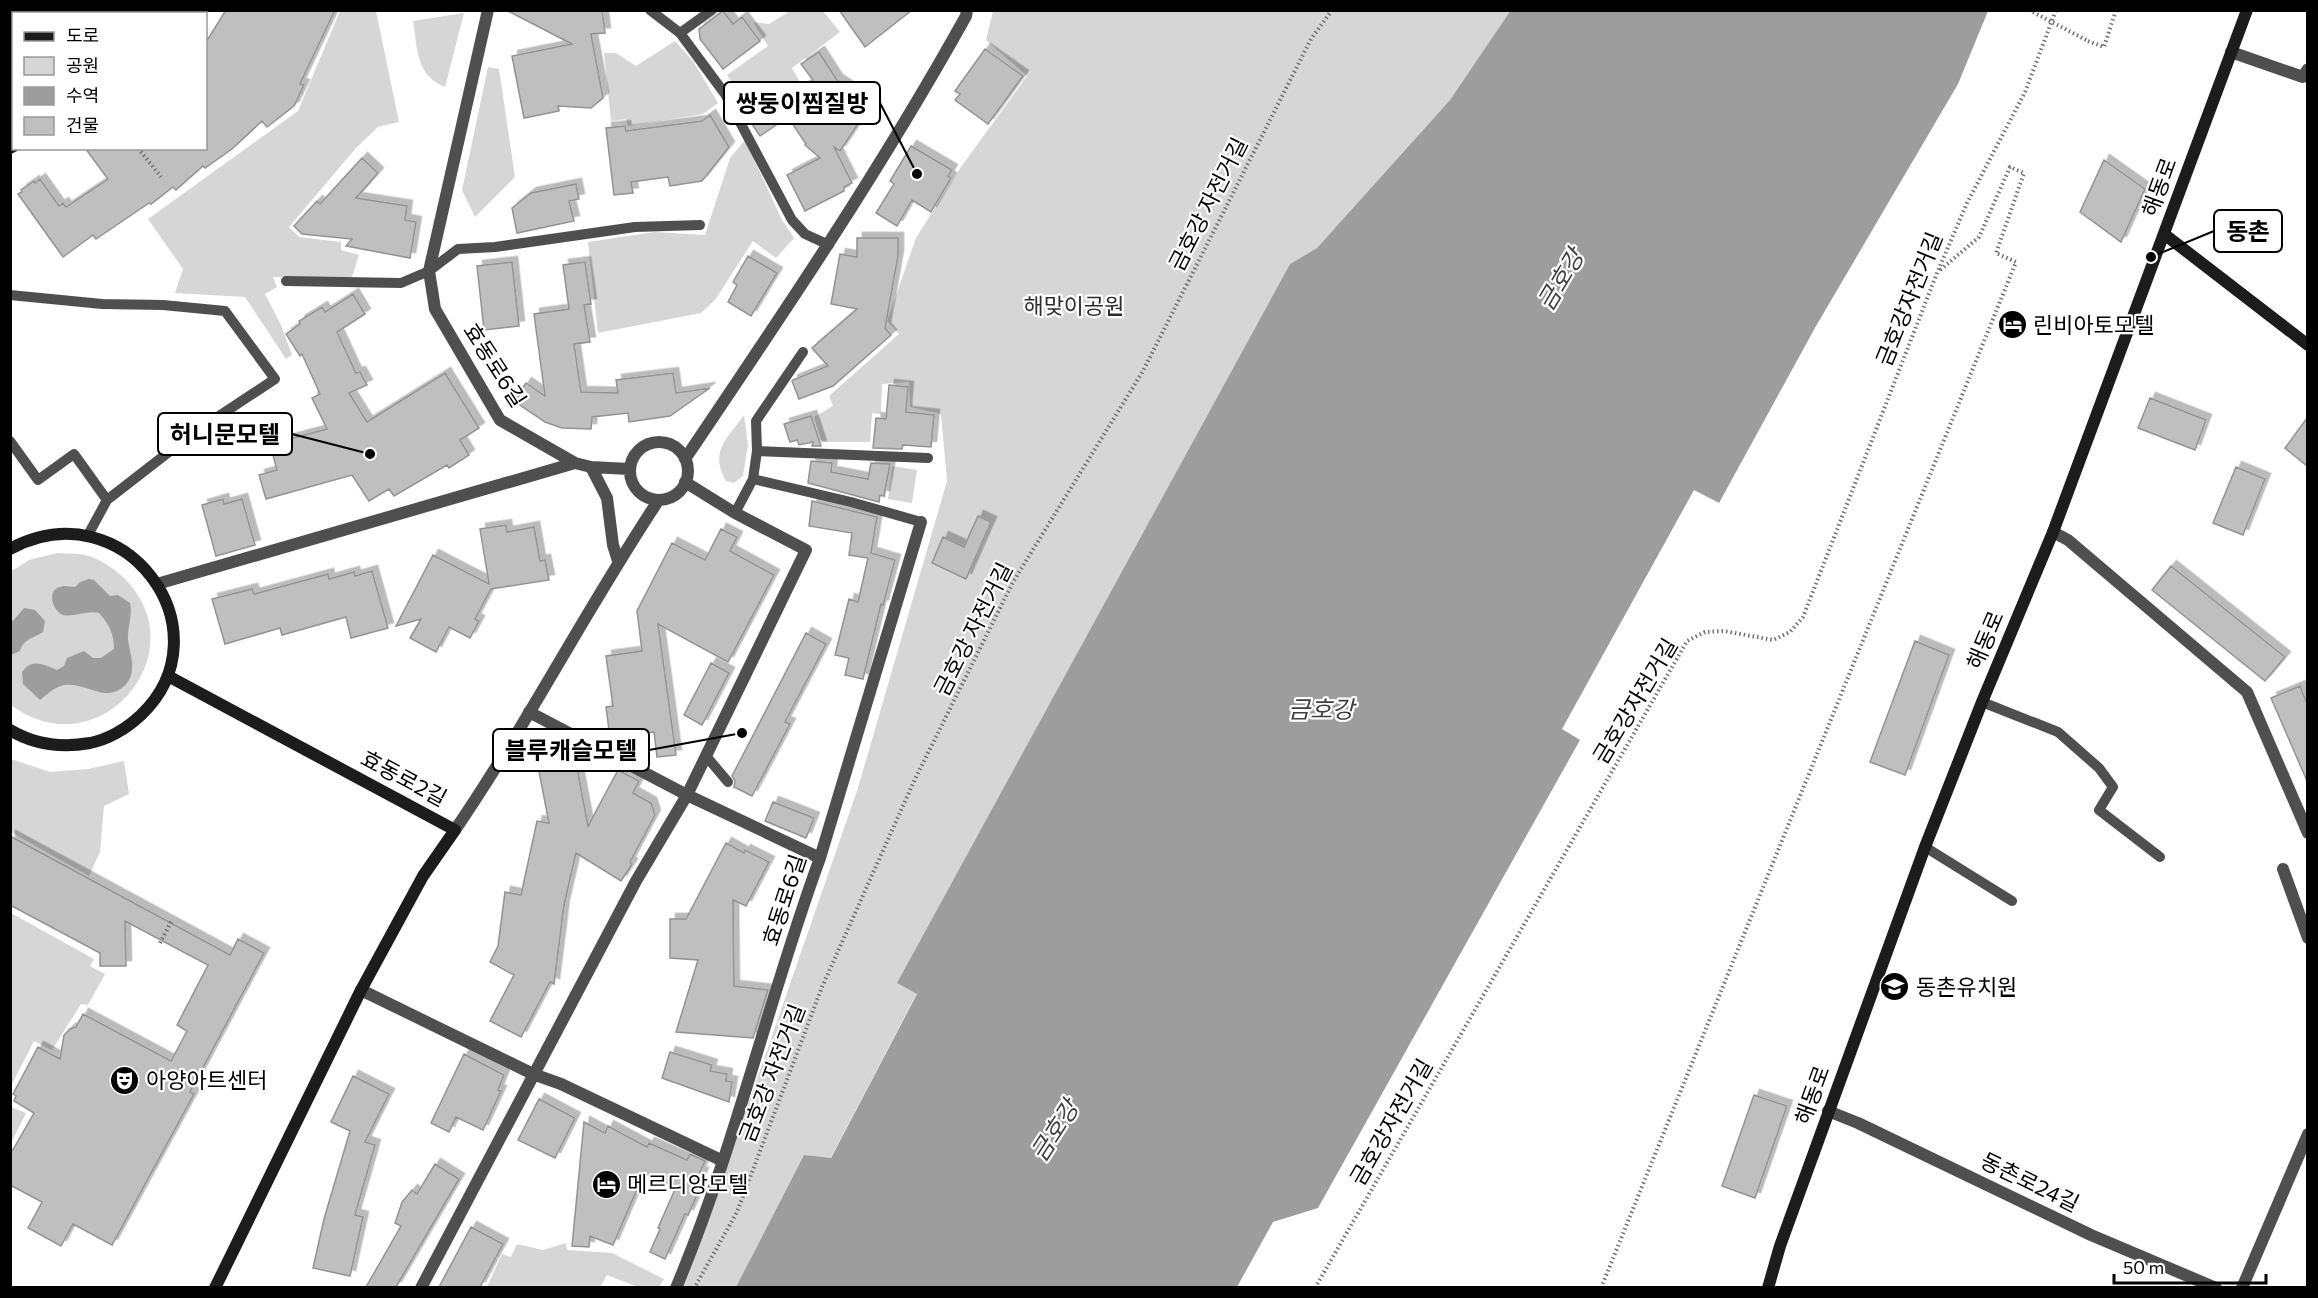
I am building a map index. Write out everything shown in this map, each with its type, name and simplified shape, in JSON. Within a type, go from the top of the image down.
[{"type":"street","name":"효동로6길","points":[[488,10],[429,271],[435,309],[500,420],[575,463],[591,467],[629,469]]},
{"type":"street","points":[[685,459],[829,245],[943,58],[967,10]]},
{"type":"street","name":"해동로","points":[[1768,1287],[1780,1246],[1828,1111],[1925,847],[2053,532],[2247,10]]},
{"type":"street","points":[[2231,52],[2303,77],[2307,69]]},
{"type":"street","points":[[2164,234],[2307,345]]},
{"type":"street","points":[[653,442],[672,445],[685,459],[688,468],[684,487],[668,500],[658,501],[640,495],[630,479],[629,469],[637,452],[653,442]]},
{"type":"street","points":[[157,584],[575,463]]},
{"type":"street","points":[[591,467],[607,498],[613,545],[618,561]]},
{"type":"street","points":[[421,1287],[636,881],[687,795],[806,550],[735,513],[685,482]]},
{"type":"street","points":[[455,830],[494,772],[618,561],[658,501]]},
{"type":"street","name":"효동로6길","points":[[676,1287],[723,1161],[820,858],[921,522]]},
{"type":"street","points":[[10,549],[46,534],[67,532],[88,535],[116,545],[139,562],[157,584],[168,607],[172,631],[168,676],[150,706],[128,727],[101,741],[71,746],[41,743],[10,730]]},
{"type":"street","points":[[2053,532],[2068,540],[2247,692],[2307,833]]},
{"type":"street","name":"효동로2길","points":[[168,676],[455,830],[423,876],[361,990],[215,1287]]},
{"type":"street","points":[[530,712],[687,795],[820,858]]},
{"type":"street","points":[[2283,869],[2307,938]]},
{"type":"street","points":[[361,990],[533,1074],[561,1084],[723,1161]]},
{"type":"street","name":"동촌로24길","points":[[1828,1111],[1858,1123],[2091,1234],[2216,1287]]},
{"type":"street","points":[[2242,1287],[2307,1134]]},
{"type":"lane","points":[[650,10],[680,33],[725,94],[792,220],[805,234],[829,245]]},
{"type":"lane","points":[[680,33],[712,10]]},
{"type":"lane","points":[[286,281],[401,284],[429,271],[458,249],[495,247],[635,227],[700,225]]},
{"type":"lane","points":[[10,295],[102,304],[163,305],[225,311],[275,379],[192,434],[107,500],[88,535]]},
{"type":"lane","points":[[735,513],[753,479],[757,451],[756,421],[803,352]]},
{"type":"lane","points":[[10,441],[38,480],[74,454],[107,500]]},
{"type":"lane","points":[[757,451],[928,458]]},
{"type":"lane","points":[[753,479],[851,502],[921,522]]},
{"type":"lane","points":[[1982,702],[2058,732],[2099,768],[2114,787],[2099,810],[2160,857]]},
{"type":"lane","points":[[706,756],[728,782]]},
{"type":"lane","points":[[1925,847],[2012,901]]},
{"type":"path","name":"금호강 자전거길","points":[[694,1287],[737,1212],[822,987],[920,769],[1013,582],[1143,370],[1311,39],[1332,10]]},
{"type":"path","points":[[2029,10],[2104,47],[2116,10]]},
{"type":"path","name":"금호강자전거길","points":[[1315,1287],[1687,641],[1705,632],[1724,631],[1773,640],[1790,632],[1803,617],[1937,273],[1967,202],[2025,92],[2056,10]]},
{"type":"path","points":[[140,150],[161,177]]},
{"type":"path","points":[[1601,1287],[2016,262],[1996,254],[2024,173],[2010,167],[1979,237],[1937,273]]},
{"type":"path","points":[[160,943],[172,920]]},
{"type":"green space","points":[[340,11],[376,11],[399,122],[378,127],[356,148],[289,227],[299,237],[341,242],[341,250],[359,255],[352,277],[273,277],[277,287],[265,294],[281,325],[292,355],[286,359],[245,297],[175,293],[183,269],[148,219],[298,111]]},
{"type":"green space","points":[[790,11],[823,11],[840,32],[792,68],[801,84],[753,114],[727,75],[768,46],[753,22],[769,24]]},
{"type":"green space","name":"해맞이공원","points":[[993,11],[1511,11],[1450,100],[1317,248],[1290,264],[898,983],[917,993],[830,1159],[804,1155],[736,1287],[680,1288],[756,1082],[858,788],[947,481],[941,414],[910,407],[909,382],[882,384],[881,414],[872,413],[870,442],[822,442],[814,417],[833,406],[829,396],[899,334],[887,321],[916,238],[961,167],[1027,76],[986,40]]},
{"type":"green space","points":[[464,13],[445,87],[428,76],[423,68],[417,51],[413,21]]},
{"type":"green space","points":[[675,41],[693,61],[718,103],[703,114],[628,126],[626,119],[611,121],[604,53],[616,53],[636,66]]},
{"type":"green space","points":[[488,67],[499,69],[515,177],[475,217],[462,190]]},
{"type":"green space","points":[[745,140],[782,220],[794,238],[776,258],[753,241],[715,300],[701,313],[598,333],[588,242],[655,232],[705,235],[730,158]]},
{"type":"green space","points":[[744,415],[748,445],[743,476],[734,483],[726,481],[721,471],[720,453],[726,439]]},
{"type":"green space","points":[[892,466],[917,470],[912,503],[888,499]]},
{"type":"green space","points":[[57,553],[90,556],[106,564],[124,578],[144,607],[150,638],[145,668],[129,694],[106,713],[77,723],[44,721],[11,705],[10,572],[29,560]]},
{"type":"green space","points":[[11,759],[50,772],[88,769],[124,761],[129,794],[104,806],[100,852],[89,876],[11,832]]},
{"type":"green space","points":[[11,913],[94,959],[90,966],[105,974],[88,1005],[81,1004],[52,1050],[34,1041],[11,1086]]},
{"type":"green space","points":[[11,1107],[26,1113],[11,1143]]},
{"type":"green space","points":[[566,1243],[567,1250],[612,1253],[664,1279],[659,1287],[638,1287],[607,1275],[600,1287],[487,1287],[502,1254],[511,1257],[517,1244],[543,1250]]},
{"type":"water","name":"금호강","points":[[1511,10],[1988,11],[1958,84],[1816,326],[1719,503],[1694,490],[1562,729],[1580,740],[1318,1208],[1273,1222],[1237,1287],[736,1287],[804,1155],[831,1158],[917,994],[897,983],[1290,264],[1317,248],[1450,100]]},
{"type":"water","points":[[94,580],[110,596],[118,595],[130,603],[128,640],[132,665],[130,678],[115,692],[105,693],[75,685],[64,685],[54,689],[40,700],[23,684],[22,672],[30,665],[42,664],[57,670],[64,666],[67,658],[84,651],[93,658],[101,658],[114,649],[110,630],[99,613],[64,615],[58,612],[53,604],[52,596],[56,589],[63,586],[75,587],[80,582]]},
{"type":"water","points":[[24,608],[35,610],[45,621],[43,632],[26,641],[20,651],[11,655],[11,623]]},
{"type":"building","points":[[226,10],[335,10],[300,84],[304,85],[294,106],[267,127],[262,121],[232,149],[205,168],[203,166],[176,190],[173,187],[96,239],[93,235],[63,257],[18,194],[40,179],[59,206],[63,203],[66,207],[108,179],[86,150],[207,150],[207,40]]},
{"type":"building","points":[[506,10],[602,10],[605,33],[591,34],[603,98],[591,108],[558,106],[559,111],[524,118],[512,56],[572,44]]},
{"type":"building","points":[[839,10],[912,10],[865,47]]},
{"type":"building","points":[[723,11],[733,24],[742,17],[760,41],[723,69],[700,39],[699,29]]},
{"type":"building","points":[[985,49],[1023,76],[988,124],[955,100],[960,94],[955,91]]},
{"type":"building","points":[[819,52],[837,80],[872,103],[840,151],[834,147],[852,183],[844,187],[844,191],[805,211],[787,175],[820,158],[805,145],[788,117],[760,136],[751,123],[813,80],[801,64]]},
{"type":"building","points":[[710,115],[729,147],[702,181],[670,186],[668,177],[631,182],[633,193],[614,195],[606,128],[625,126],[626,131],[702,121]]},
{"type":"building","points":[[911,146],[952,170],[948,176],[951,178],[931,212],[912,200],[897,226],[876,213],[894,184],[890,181]]},
{"type":"building","points":[[362,158],[378,173],[356,198],[407,206],[405,220],[416,222],[410,258],[346,246],[352,239],[302,234],[294,226],[317,201],[320,204]]},
{"type":"building","points":[[2104,160],[2145,189],[2121,242],[2080,212]]},
{"type":"building","points":[[576,184],[579,199],[569,201],[574,221],[517,233],[512,208],[531,193]]},
{"type":"building","points":[[857,238],[898,238],[898,256],[885,328],[891,335],[833,386],[799,399],[792,381],[828,366],[812,348],[857,309],[831,304],[840,254],[857,257]]},
{"type":"building","points":[[748,256],[777,273],[751,316],[728,302],[737,285],[733,282]]},
{"type":"building","points":[[512,262],[519,326],[484,330],[477,266]]},
{"type":"building","points":[[585,262],[591,304],[584,305],[590,342],[574,344],[581,392],[618,393],[616,380],[673,373],[676,393],[710,388],[670,416],[629,422],[628,413],[592,417],[591,429],[562,428],[545,422],[514,401],[526,383],[545,396],[534,314],[569,309],[563,265]]},
{"type":"building","points":[[353,294],[365,314],[337,332],[356,373],[360,372],[367,385],[349,393],[367,422],[445,373],[479,428],[460,440],[469,455],[449,468],[447,465],[394,496],[389,489],[369,501],[352,475],[266,499],[259,475],[277,470],[270,444],[327,429],[312,398],[320,394],[302,354],[300,356],[286,334],[300,324],[299,321],[322,307],[325,312]]},
{"type":"building","points":[[889,385],[908,387],[906,412],[934,415],[931,447],[903,445],[902,449],[873,448],[876,418],[886,419]]},
{"type":"building","points":[[2150,398],[2206,420],[2195,450],[2138,428]]},
{"type":"building","points":[[811,416],[821,446],[812,446],[813,442],[799,445],[797,440],[790,442],[784,424]]},
{"type":"building","points":[[2307,418],[2307,466],[2285,448]]},
{"type":"building","points":[[811,461],[832,463],[831,472],[868,479],[871,463],[890,464],[884,496],[880,495],[879,502],[808,483]]},
{"type":"building","points":[[2236,467],[2265,479],[2243,535],[2213,523]]},
{"type":"building","points":[[223,499],[224,504],[242,499],[255,545],[216,556],[202,505]]},
{"type":"building","points":[[812,501],[877,517],[871,553],[895,560],[883,605],[881,604],[863,679],[845,675],[849,658],[835,655],[849,599],[858,602],[868,558],[849,555],[852,533],[809,526]]},
{"type":"building","points":[[978,516],[991,522],[966,579],[932,563],[943,537],[964,547]]},
{"type":"building","points":[[506,525],[507,532],[534,527],[540,561],[545,560],[549,580],[491,589],[475,619],[479,621],[470,638],[449,627],[436,652],[410,638],[421,619],[396,626],[433,555],[489,584],[480,529]]},
{"type":"building","points":[[721,529],[737,537],[730,551],[774,575],[728,662],[658,624],[676,755],[657,757],[654,732],[610,738],[606,707],[613,706],[606,656],[642,651],[637,611],[672,543],[705,560]]},
{"type":"building","points":[[2171,566],[2285,657],[2265,681],[2152,590]]},
{"type":"building","points":[[372,571],[388,628],[351,638],[346,617],[282,635],[280,628],[225,644],[212,599],[252,589],[254,594],[328,574],[329,579],[354,572],[355,576]]},
{"type":"building","points":[[806,633],[826,644],[785,722],[790,724],[752,796],[734,787],[735,781],[732,776]]},
{"type":"building","points":[[1915,641],[1949,655],[1905,775],[1870,762]]},
{"type":"building","points":[[711,663],[729,673],[702,725],[684,715]]},
{"type":"building","points":[[2300,686],[2307,704],[2307,781],[2271,698]]},
{"type":"building","points":[[557,757],[558,766],[576,762],[588,826],[618,770],[639,781],[633,793],[651,803],[655,815],[630,862],[632,864],[621,881],[576,853],[564,905],[554,984],[550,982],[521,1037],[490,1021],[514,975],[490,962],[498,946],[505,892],[521,895],[537,821],[549,823],[537,761]]},
{"type":"building","points":[[773,802],[814,818],[806,838],[765,821]]},
{"type":"building","points":[[10,836],[230,955],[238,939],[264,953],[190,1092],[194,1094],[112,1245],[73,1224],[61,1246],[28,1228],[42,1202],[10,1185],[10,1155],[34,1113],[14,1101],[16,1096],[13,1094],[38,1047],[60,1059],[64,1035],[76,1027],[83,1014],[171,1061],[187,1031],[177,1025],[208,965],[125,921],[126,966],[100,966],[100,953],[10,905]]},
{"type":"building","points":[[726,843],[744,853],[745,850],[769,862],[746,906],[733,900],[734,986],[768,990],[753,1038],[676,1032],[698,960],[670,958],[670,919],[686,919]]},
{"type":"building","points":[[670,1052],[712,1065],[710,1071],[727,1074],[726,1081],[732,1082],[729,1102],[662,1078]]},
{"type":"building","points":[[464,1054],[504,1075],[498,1090],[501,1091],[483,1130],[456,1117],[449,1132],[431,1123]]},
{"type":"building","points":[[353,1076],[389,1094],[365,1142],[375,1145],[355,1215],[363,1217],[350,1276],[313,1268],[324,1219],[350,1131],[331,1122]]},
{"type":"building","points":[[1754,1095],[1787,1106],[1755,1198],[1722,1186]]},
{"type":"building","points":[[539,1099],[575,1118],[555,1158],[518,1140]]},
{"type":"building","points":[[584,1122],[605,1133],[608,1126],[647,1147],[649,1143],[687,1160],[690,1154],[705,1161],[700,1172],[703,1173],[694,1194],[697,1195],[688,1215],[685,1214],[665,1259],[650,1252],[676,1187],[644,1173],[613,1245],[590,1236],[589,1247],[572,1246]]},
{"type":"building","points":[[435,1164],[459,1179],[396,1287],[366,1287],[401,1226],[395,1223],[402,1202],[412,1190],[417,1194]]},
{"type":"building","points":[[471,1227],[503,1244],[480,1287],[439,1287]]},
{"type":"place","name":"쌍둥이찜질방","points":[[917,174]]},
{"type":"place","name":"동촌","points":[[2151,257]]},
{"type":"place","name":"린비아토모텔","points":[[2012,325]]},
{"type":"place","name":"허니문모텔","points":[[370,454]]},
{"type":"place","name":"블루캐슬모텔","points":[[742,733]]},
{"type":"place","name":"동촌유치원","points":[[1895,987]]},
{"type":"place","name":"아양아트센터","points":[[125,1080]]},
{"type":"place","name":"메르디앙모텔","points":[[606,1184]]}]
